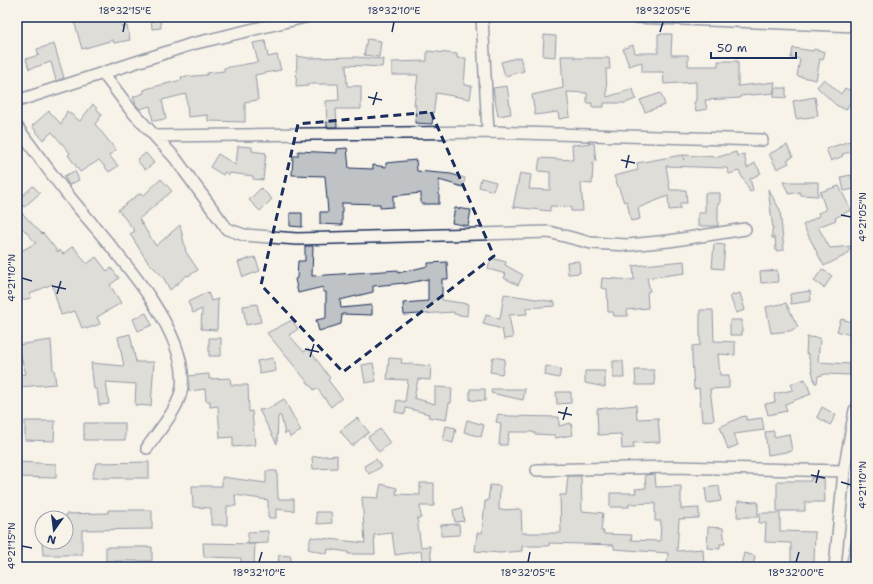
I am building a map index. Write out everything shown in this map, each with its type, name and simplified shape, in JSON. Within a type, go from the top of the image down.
[{"type":"street","points":[[17,101],[192,44],[305,17]]},
{"type":"street","points":[[482,17],[488,132]]},
{"type":"street","points":[[635,17],[856,26]]},
{"type":"street","points":[[103,74],[130,109],[175,158],[227,229],[244,235],[297,239],[550,232],[591,243],[628,245],[669,241],[745,229]]},
{"type":"street","points":[[17,127],[66,194],[123,262],[149,297],[173,338],[183,371],[182,387],[176,405],[147,448]]},
{"type":"street","points":[[155,136],[488,132],[762,140]]},
{"type":"street","points":[[835,567],[844,471],[856,410]]},
{"type":"street","points":[[537,470],[672,467],[844,471]]},
{"type":"highlighted area","points":[[431,112],[494,256],[343,372],[261,285],[298,124]]},
{"type":"building","points":[[73,17],[118,17],[122,27],[127,26],[130,40],[114,43],[113,40],[82,49]]},
{"type":"building","points":[[151,17],[160,17],[161,28],[152,29]]},
{"type":"building","points":[[658,34],[672,34],[671,55],[688,55],[688,66],[718,66],[718,61],[738,61],[738,86],[775,82],[774,88],[786,88],[786,98],[774,97],[774,93],[740,96],[740,98],[705,100],[707,109],[696,111],[694,102],[696,101],[696,82],[664,84],[663,72],[642,72],[642,62],[629,66],[623,49],[633,45],[635,53],[658,53]]},
{"type":"building","points":[[544,35],[556,36],[555,57],[543,56]]},
{"type":"building","points":[[367,39],[381,41],[379,57],[364,55]]},
{"type":"building","points":[[265,41],[268,57],[277,55],[281,70],[255,75],[258,100],[245,102],[245,122],[208,121],[208,115],[188,117],[186,94],[162,100],[166,119],[153,121],[150,106],[140,109],[136,105],[133,97],[144,93],[144,90],[149,88],[182,80],[181,77],[207,75],[207,73],[224,71],[224,68],[258,62],[253,43]]},
{"type":"building","points":[[54,44],[64,78],[56,81],[51,62],[29,69],[26,59],[39,55],[37,49]]},
{"type":"building","points":[[793,48],[813,51],[814,49],[825,52],[823,60],[820,59],[816,80],[797,76],[800,59],[791,58]]},
{"type":"building","points":[[427,51],[457,54],[457,58],[466,58],[464,85],[472,86],[470,99],[436,93],[432,124],[415,123],[416,105],[414,105],[418,75],[392,75],[392,62],[427,61]]},
{"type":"building","points":[[297,56],[309,58],[355,57],[383,59],[382,67],[346,65],[347,86],[361,86],[361,109],[336,109],[337,127],[327,127],[326,101],[339,100],[338,84],[308,84],[308,86],[296,87]]},
{"type":"building","points":[[561,56],[575,56],[575,58],[609,58],[610,69],[606,69],[607,97],[633,89],[636,99],[625,103],[604,103],[604,107],[592,107],[592,103],[587,103],[587,93],[567,92],[570,117],[559,119],[558,112],[535,115],[532,95],[563,88]]},
{"type":"building","points":[[520,57],[524,71],[505,76],[501,62]]},
{"type":"building","points":[[824,79],[841,94],[845,88],[855,93],[846,110],[836,105],[817,87]]},
{"type":"building","points":[[507,86],[511,114],[498,116],[493,88]]},
{"type":"building","points":[[661,93],[665,105],[645,112],[640,100]]},
{"type":"building","points":[[815,97],[818,116],[796,119],[793,101]]},
{"type":"building","points":[[93,104],[102,115],[95,124],[116,150],[109,155],[118,166],[109,172],[99,160],[80,172],[68,155],[70,153],[52,132],[43,140],[32,126],[49,111],[61,124],[67,111],[80,121]]},
{"type":"building","points":[[856,139],[856,151],[842,154],[843,156],[831,161],[826,149]]},
{"type":"building","points":[[594,143],[596,161],[593,162],[592,184],[581,183],[583,211],[571,211],[571,207],[550,206],[550,211],[513,207],[520,173],[531,175],[529,189],[550,190],[550,172],[538,171],[540,158],[573,160],[572,145]]},
{"type":"building","points":[[787,145],[793,157],[787,160],[789,163],[777,169],[769,154]]},
{"type":"building","points":[[238,146],[252,147],[252,151],[266,153],[263,180],[253,179],[253,176],[230,173],[229,175],[225,172],[223,175],[210,167],[218,154],[236,165]]},
{"type":"building","points":[[347,148],[349,168],[373,169],[373,165],[386,167],[386,163],[416,160],[417,171],[451,174],[465,178],[463,187],[439,180],[439,204],[421,204],[421,193],[393,196],[393,207],[380,208],[380,204],[342,203],[342,225],[320,224],[320,212],[328,212],[325,176],[292,175],[293,156],[298,156],[298,151],[337,153],[337,149]]},
{"type":"building","points":[[736,152],[737,156],[744,154],[747,168],[755,163],[761,173],[750,179],[753,190],[750,192],[739,171],[729,174],[727,168],[666,166],[670,190],[686,190],[687,203],[680,203],[680,209],[669,210],[668,196],[638,208],[640,219],[631,221],[627,201],[624,202],[614,176],[638,170],[637,163],[682,155],[684,160],[683,155],[718,157]]},
{"type":"building","points":[[146,153],[154,163],[145,170],[137,160]]},
{"type":"building","points":[[75,171],[79,180],[69,185],[64,176]]},
{"type":"building","points":[[851,175],[854,189],[844,191],[841,177]]},
{"type":"building","points":[[481,178],[496,182],[493,191],[479,187]]},
{"type":"building","points":[[161,179],[172,191],[139,219],[156,246],[180,225],[186,252],[198,270],[188,276],[187,275],[170,290],[163,277],[147,261],[130,234],[135,231],[118,210],[139,194],[144,195]]},
{"type":"building","points":[[783,182],[818,182],[818,196],[800,195],[800,192],[789,194]]},
{"type":"building","points":[[33,186],[40,193],[24,207],[18,200]]},
{"type":"building","points":[[839,186],[851,210],[835,218],[836,220],[818,227],[830,248],[852,246],[846,255],[824,266],[803,225],[819,216],[818,213],[826,210],[820,192]]},
{"type":"building","points":[[261,188],[272,199],[260,211],[249,200]]},
{"type":"building","points":[[768,189],[780,210],[784,250],[776,251],[775,238],[772,238],[773,229]]},
{"type":"building","points":[[705,193],[720,193],[720,204],[718,204],[718,226],[698,226],[698,213],[705,213]]},
{"type":"building","points":[[455,208],[471,210],[468,226],[452,223]]},
{"type":"building","points":[[290,213],[302,213],[302,227],[290,226]]},
{"type":"building","points":[[23,214],[42,234],[43,233],[58,252],[60,250],[63,254],[73,246],[87,264],[96,257],[107,271],[111,268],[119,278],[110,285],[121,303],[97,317],[100,324],[86,329],[85,327],[82,328],[75,311],[61,315],[52,284],[30,294],[31,298],[17,301],[17,253],[36,243],[17,222]]},
{"type":"building","points":[[714,244],[725,245],[723,269],[712,268]]},
{"type":"building","points":[[305,246],[313,246],[312,276],[398,270],[398,273],[428,266],[428,263],[447,262],[448,279],[442,279],[442,300],[468,304],[467,316],[454,314],[454,312],[404,315],[403,303],[428,301],[428,279],[404,284],[373,286],[373,292],[340,300],[341,308],[372,305],[372,315],[342,314],[341,324],[319,331],[316,320],[326,318],[326,292],[323,292],[323,287],[298,293],[295,279],[297,278],[298,261],[305,261]]},
{"type":"building","points":[[255,257],[260,271],[243,277],[238,262]]},
{"type":"building","points":[[491,258],[506,262],[505,265],[523,275],[518,285],[504,278],[506,274],[488,269]]},
{"type":"building","points":[[579,261],[580,273],[568,274],[567,262]]},
{"type":"building","points":[[684,261],[685,273],[647,278],[650,291],[647,292],[648,308],[627,310],[628,316],[614,316],[613,312],[608,312],[607,289],[601,288],[602,278],[634,280],[633,266]]},
{"type":"building","points":[[822,269],[832,276],[824,288],[814,281]]},
{"type":"building","points":[[777,270],[778,282],[761,283],[760,272]]},
{"type":"building","points":[[810,291],[811,301],[791,304],[790,294]]},
{"type":"building","points":[[208,292],[211,301],[218,299],[217,330],[201,329],[202,309],[193,313],[188,302]]},
{"type":"building","points":[[740,293],[745,310],[736,313],[730,296]]},
{"type":"building","points":[[504,294],[555,302],[555,306],[526,308],[527,314],[509,315],[513,338],[504,339],[502,329],[483,324],[486,315],[500,319]]},
{"type":"building","points":[[786,303],[798,327],[790,331],[771,333],[766,307]]},
{"type":"building","points":[[257,304],[261,322],[246,325],[243,306]]},
{"type":"building","points":[[700,310],[713,310],[714,341],[735,342],[735,355],[718,354],[720,375],[729,375],[729,388],[710,389],[714,420],[702,421],[699,388],[694,389],[692,357],[692,346],[700,345]]},
{"type":"building","points":[[146,313],[152,325],[138,331],[133,319]]},
{"type":"building","points":[[841,319],[856,323],[854,336],[837,331]]},
{"type":"building","points":[[292,320],[298,329],[289,335],[304,352],[308,349],[314,356],[330,378],[328,380],[342,398],[331,407],[317,388],[314,390],[267,333]]},
{"type":"building","points":[[730,320],[742,320],[742,335],[730,335]]},
{"type":"building","points":[[130,334],[136,362],[154,362],[151,406],[135,405],[136,384],[106,382],[109,404],[99,405],[97,389],[94,389],[91,363],[124,366],[118,337]]},
{"type":"building","points":[[807,337],[820,338],[818,362],[850,364],[850,375],[826,374],[818,376],[817,383],[815,383],[808,354],[806,354]]},
{"type":"building","points":[[209,338],[221,338],[221,356],[209,356]]},
{"type":"building","points":[[51,340],[53,370],[56,384],[19,387],[18,375],[26,374],[20,354],[17,355],[17,345]]},
{"type":"building","points":[[493,357],[505,359],[502,374],[490,372]]},
{"type":"building","points":[[273,358],[276,371],[260,374],[257,361]]},
{"type":"building","points":[[389,358],[402,359],[401,363],[431,366],[430,380],[418,379],[414,398],[435,404],[435,387],[452,388],[451,403],[449,403],[446,420],[428,417],[429,414],[406,408],[405,414],[395,412],[397,400],[405,402],[408,380],[387,379]]},
{"type":"building","points":[[613,361],[623,361],[624,378],[613,378]]},
{"type":"building","points":[[373,363],[376,381],[365,383],[362,365]]},
{"type":"building","points":[[546,366],[561,369],[559,378],[545,375]]},
{"type":"building","points":[[635,370],[654,370],[655,385],[636,385]]},
{"type":"building","points":[[585,371],[605,371],[605,387],[585,383]]},
{"type":"building","points":[[209,374],[209,379],[230,378],[231,385],[248,385],[249,412],[252,411],[255,445],[233,447],[233,437],[220,438],[218,406],[210,407],[210,401],[206,401],[205,389],[189,391],[188,376]]},
{"type":"building","points":[[805,379],[811,394],[785,404],[787,411],[768,415],[765,404],[775,402],[774,394],[793,390],[791,384]]},
{"type":"building","points":[[470,389],[485,389],[485,401],[470,400]]},
{"type":"building","points":[[492,389],[525,389],[523,400],[491,393]]},
{"type":"building","points":[[556,392],[571,392],[571,403],[557,404]]},
{"type":"building","points":[[284,399],[301,431],[290,437],[288,432],[285,434],[281,416],[278,416],[277,444],[259,410],[267,409]]},
{"type":"building","points":[[636,405],[637,419],[658,418],[660,442],[633,443],[634,448],[622,449],[621,434],[598,435],[597,409]]},
{"type":"building","points":[[822,407],[836,415],[830,425],[817,417]]},
{"type":"building","points":[[498,414],[509,416],[559,417],[559,426],[571,423],[573,435],[555,438],[555,435],[534,434],[534,432],[509,432],[507,445],[499,445],[501,423],[496,422]]},
{"type":"building","points":[[746,416],[746,420],[762,418],[764,430],[734,434],[738,445],[728,449],[720,427]]},
{"type":"building","points":[[357,418],[369,432],[352,446],[340,431]]},
{"type":"building","points":[[467,420],[484,425],[481,437],[464,432]]},
{"type":"building","points":[[25,421],[55,421],[54,441],[25,440]]},
{"type":"building","points":[[84,423],[125,423],[125,440],[84,440]]},
{"type":"building","points":[[446,426],[456,428],[453,443],[443,440]]},
{"type":"building","points":[[380,429],[390,443],[379,452],[368,437]]},
{"type":"building","points":[[774,431],[774,437],[789,434],[792,451],[768,455],[765,432]]},
{"type":"building","points":[[337,455],[337,468],[313,469],[312,457]]},
{"type":"building","points":[[376,459],[381,467],[369,474],[364,466]]},
{"type":"building","points":[[17,462],[56,464],[56,478],[17,477]]},
{"type":"building","points":[[149,462],[149,478],[92,478],[96,463]]},
{"type":"building","points":[[266,471],[277,471],[278,499],[294,499],[294,511],[276,509],[276,518],[268,518],[268,500],[235,495],[236,506],[227,506],[227,525],[211,525],[211,508],[193,507],[192,486],[222,486],[222,477],[266,483]]},
{"type":"building","points":[[655,474],[656,487],[681,486],[681,509],[699,508],[699,518],[679,519],[677,551],[703,549],[704,567],[667,565],[668,553],[614,549],[614,545],[549,543],[549,546],[522,546],[522,551],[500,553],[475,551],[477,533],[482,533],[485,501],[488,501],[490,485],[500,486],[499,510],[521,509],[522,533],[561,533],[560,495],[566,495],[568,476],[581,476],[582,511],[603,513],[601,531],[604,531],[603,534],[632,535],[631,540],[660,541],[661,521],[655,521],[655,503],[629,504],[629,507],[610,507],[610,493],[636,493],[635,489],[646,488],[645,475]]},
{"type":"building","points":[[811,478],[824,478],[825,502],[805,502],[805,511],[777,511],[777,481],[811,481]]},
{"type":"building","points":[[420,483],[434,483],[434,506],[420,506],[421,518],[417,518],[421,547],[430,546],[432,567],[423,567],[421,551],[395,555],[392,533],[374,535],[375,554],[348,554],[348,552],[328,549],[327,554],[308,549],[311,537],[365,543],[362,497],[378,498],[381,484],[397,488],[396,494],[420,495]]},
{"type":"building","points":[[719,486],[721,501],[707,503],[705,488]]},
{"type":"building","points":[[738,501],[758,502],[758,517],[737,517]]},
{"type":"building","points":[[462,508],[464,521],[455,522],[453,510]]},
{"type":"building","points":[[108,510],[152,510],[152,529],[82,530],[82,555],[43,555],[43,550],[74,550],[74,514],[108,513]]},
{"type":"building","points":[[316,512],[331,512],[332,523],[317,524]]},
{"type":"building","points":[[760,513],[780,513],[780,531],[815,532],[814,563],[791,562],[791,543],[765,542],[766,523],[759,523]]},
{"type":"building","points":[[459,524],[460,535],[441,536],[441,525]]},
{"type":"building","points":[[708,527],[723,528],[725,544],[720,544],[720,549],[707,548]]},
{"type":"building","points":[[268,531],[268,543],[248,544],[248,532]]},
{"type":"building","points":[[852,537],[856,537],[856,566],[846,564]]},
{"type":"building","points":[[203,543],[255,544],[254,564],[241,563],[241,558],[204,557]]},
{"type":"building","points":[[106,547],[152,547],[152,561],[106,561]]},
{"type":"building","points":[[744,553],[755,556],[753,567],[741,565]]},
{"type":"building","points":[[279,555],[291,556],[290,567],[278,567]]}]
